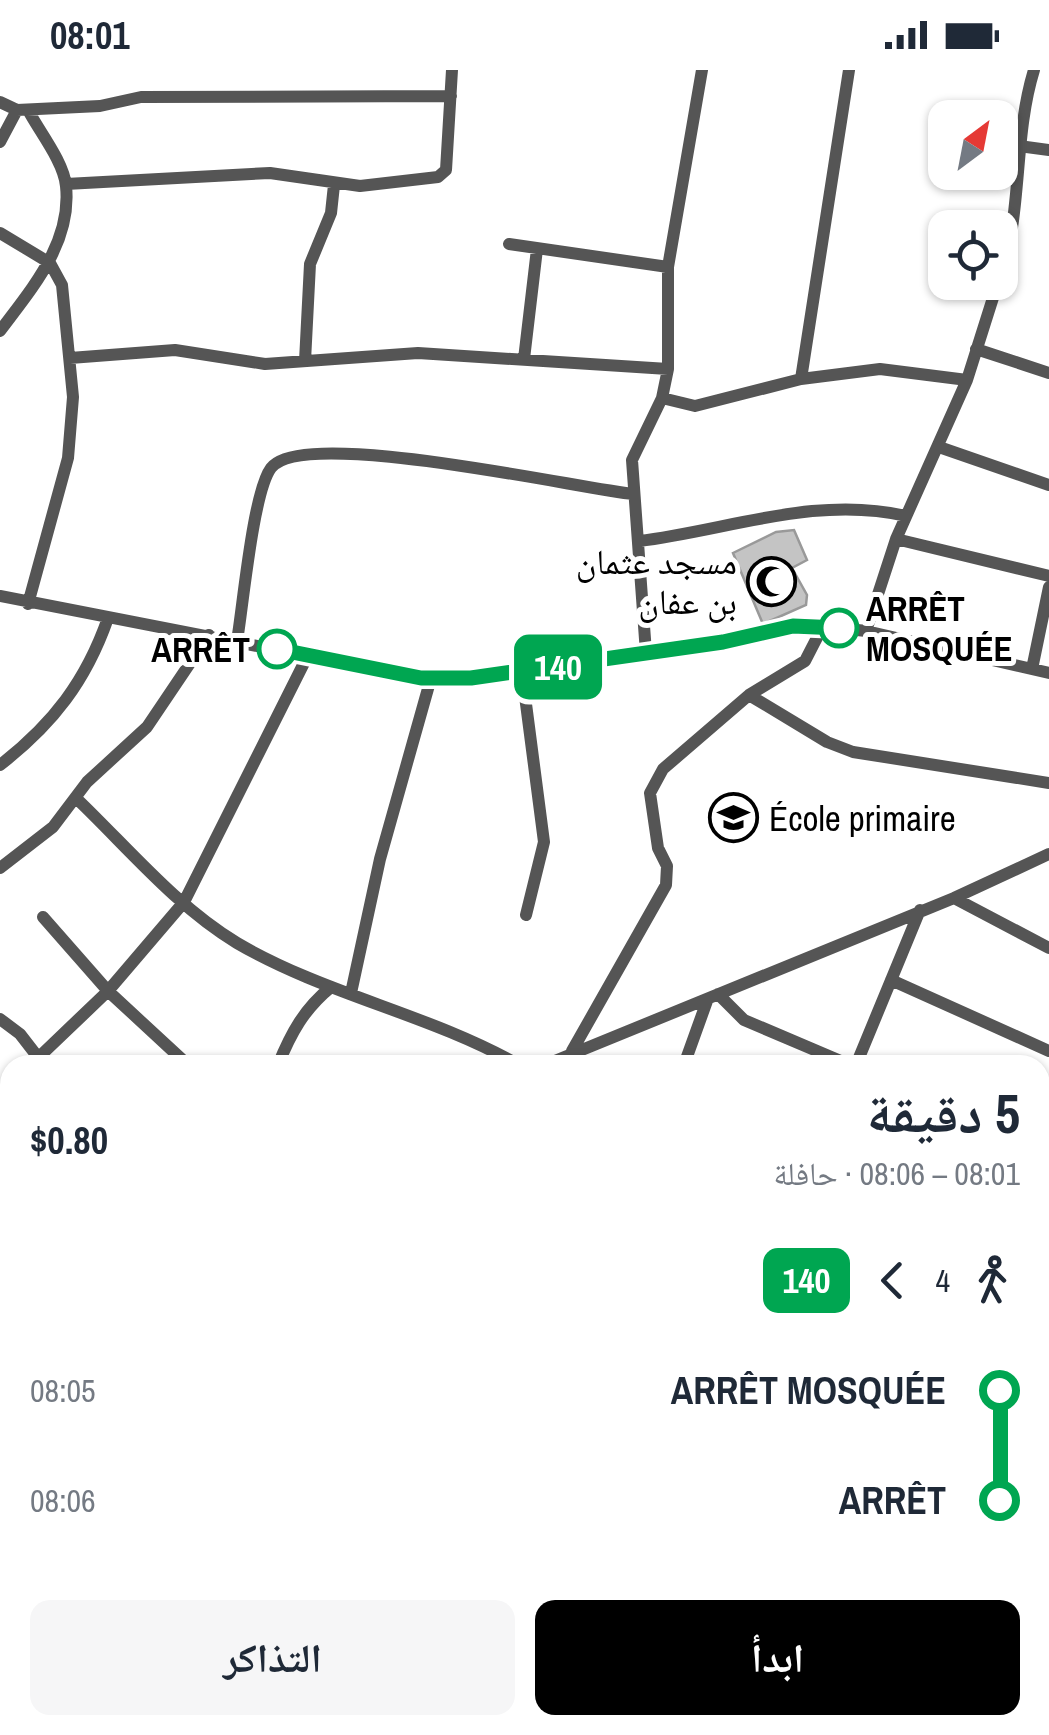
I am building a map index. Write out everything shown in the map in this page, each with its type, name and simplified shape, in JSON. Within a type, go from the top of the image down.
[{"type":"street","points":[[66,184],[270,173],[360,186],[443,174],[452,70]]},
{"type":"street","points":[[646,652],[632,460],[662,398],[668,369],[668,267],[702,70]]},
{"type":"street","points":[[802,379],[849,70]]},
{"type":"street","points":[[1014,210],[1019,146],[1034,70]]},
{"type":"street","points":[[0,102],[23,110],[100,106],[141,97],[451,96]]},
{"type":"street","points":[[0,142],[23,110]]},
{"type":"street","points":[[0,331],[50,263],[64,220],[66,184],[23,110]]},
{"type":"street","points":[[1019,146],[1049,150]]},
{"type":"street","points":[[306,361],[310,264],[330,213],[334,185]]},
{"type":"street","points":[[0,233],[50,263],[62,285],[73,397],[68,458],[28,604]]},
{"type":"street","points":[[509,244],[668,267]]},
{"type":"street","points":[[524,359],[538,249]]},
{"type":"street","points":[[866,631],[896,539],[967,380],[992,300]]},
{"type":"street","points":[[976,349],[1049,373]]},
{"type":"street","points":[[70,358],[176,350],[248,364],[418,353],[668,369]]},
{"type":"street","points":[[662,398],[694,406],[802,379],[880,369],[967,380]]},
{"type":"street","points":[[940,447],[1049,485]]},
{"type":"street","points":[[237,641],[260,500],[269,470],[286,458],[307,454],[428,460],[633,494]]},
{"type":"street","points":[[639,541],[730,528],[776,513],[855,508],[906,516]]},
{"type":"street","points":[[896,539],[1049,576]]},
{"type":"street","points":[[1032,669],[1049,587]]},
{"type":"street","points":[[0,596],[431,678],[522,673],[793,626],[866,631],[1049,673]]},
{"type":"street","points":[[0,766],[64,707],[97,650],[108,618]]},
{"type":"street","points":[[574,1055],[666,885],[667,866],[658,848],[650,793],[663,768],[749,695],[805,661],[823,626]]},
{"type":"street","points":[[0,868],[53,827],[78,800],[88,782],[148,728],[209,635]]},
{"type":"street","points":[[47,1055],[184,902],[308,656]]},
{"type":"street","points":[[522,673],[544,842],[526,915]]},
{"type":"street","points":[[352,994],[380,859],[431,678]]},
{"type":"street","points":[[749,695],[827,742],[853,752],[1049,782]]},
{"type":"street","points":[[78,800],[184,902],[236,943],[331,987],[440,1026],[499,1055]]},
{"type":"street","points":[[579,1055],[954,898],[1049,854]]},
{"type":"street","points":[[954,898],[1049,948]]},
{"type":"street","points":[[857,1055],[920,910]]},
{"type":"street","points":[[43,918],[108,991],[176,1055]]},
{"type":"street","points":[[891,980],[1049,1051]]},
{"type":"street","points":[[282,1055],[293,1028],[311,1003],[331,987]]},
{"type":"street","points":[[688,1055],[712,997]]},
{"type":"street","points":[[712,997],[744,1020],[829,1055]]},
{"type":"street","points":[[0,1019],[35,1055]]},
{"type":"building","name":"مسجد عثمان بن عفان","points":[[794,530],[807,560],[792,568],[807,595],[806,605],[763,624],[733,553],[776,532]]},
{"type":"bus line","name":"140","points":[[277,649],[421,678],[471,678],[723,642],[793,626],[839,628]]},
{"type":"place","name":"مسجد عثمان بن عفان","points":[[772,581]]},
{"type":"place","name":"ARRÊT MOSQUÉE","points":[[839,628]]},
{"type":"place","name":"ARRÊT","points":[[277,649]]},
{"type":"place","name":"École primaire","points":[[734,818]]}]
